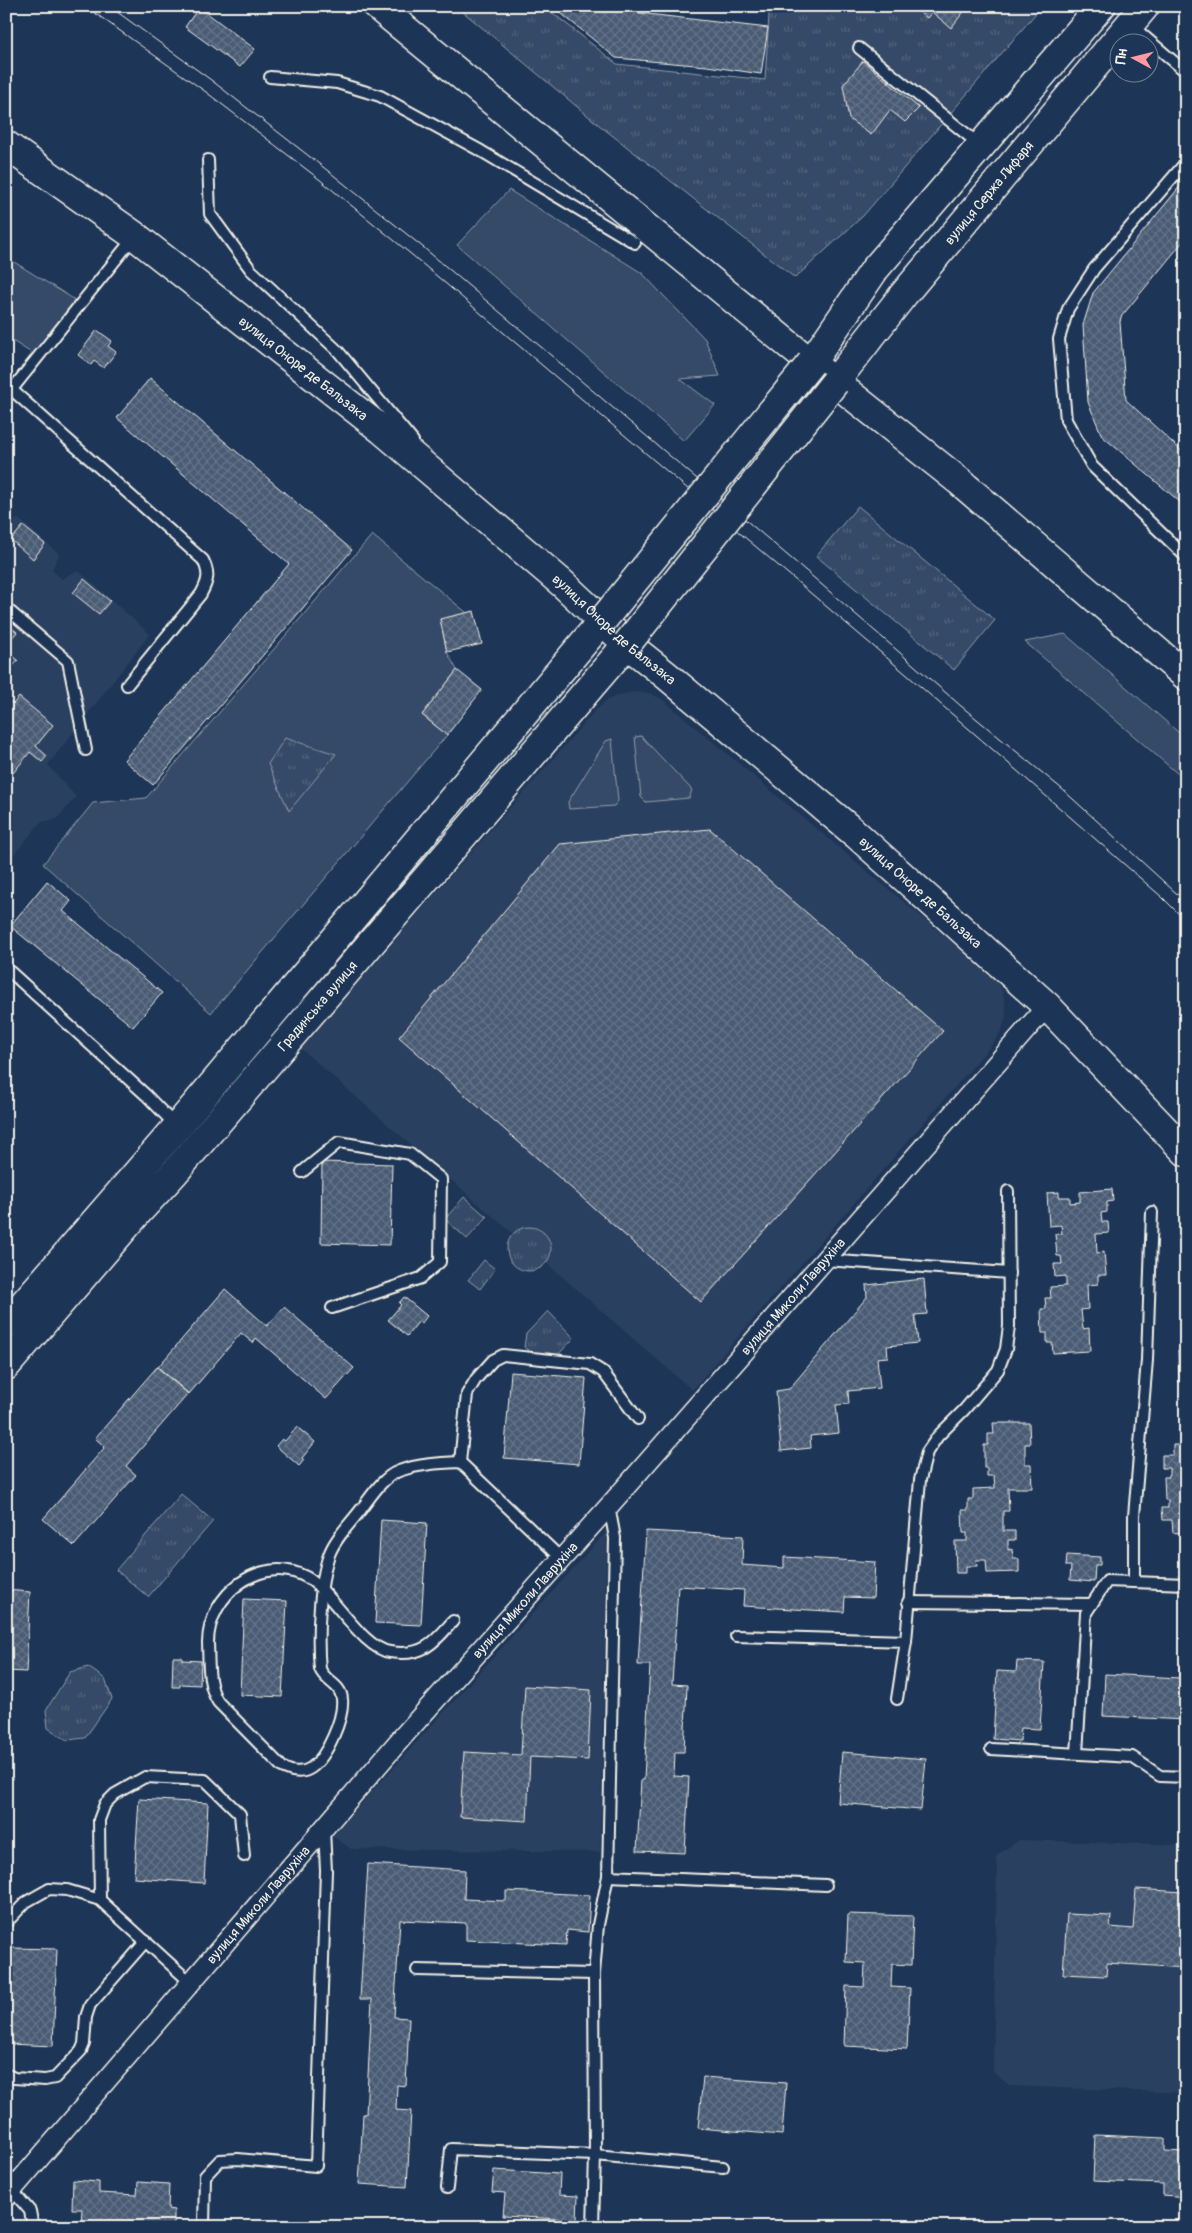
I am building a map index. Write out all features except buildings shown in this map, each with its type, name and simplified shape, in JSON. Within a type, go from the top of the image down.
[{"type":"street","points":[[377,6],[811,363],[959,481],[1186,676]]},
{"type":"street","points":[[6,1324],[177,1127],[602,620],[811,363],[874,269],[1101,6]]},
{"type":"street","name":"вулиця Сержа Лифаря","points":[[627,644],[904,294],[1137,15]]},
{"type":"street","name":"вулиця Оноре де Бальзака","points":[[6,145],[135,236],[382,430],[563,584],[627,644],[666,674],[856,835],[1047,1006],[1186,1152]]},
{"type":"street","name":"Градинська вулиця","points":[[6,1366],[139,1210],[188,1157],[627,644]]},
{"type":"street","name":"вулиця Миколи Лаврухіна","points":[[9,2193],[324,1829],[610,1506],[1047,1006]]},
{"type":"lane","points":[[1137,15],[1186,72]]},
{"type":"lane","points":[[859,48],[980,145]]},
{"type":"lane","points":[[270,77],[337,83],[380,96],[481,151],[634,242]]},
{"type":"lane","points":[[208,160],[210,214],[251,270],[338,351],[456,493]]},
{"type":"lane","points":[[1186,162],[1094,269],[1068,309],[1059,339],[1066,420],[1092,466],[1186,557]]},
{"type":"lane","points":[[127,685],[201,594],[207,582],[209,571],[203,560],[9,394],[135,236]]},
{"type":"lane","points":[[6,608],[68,661],[86,750]]},
{"type":"lane","points":[[6,968],[177,1127]]},
{"type":"lane","points":[[302,1172],[340,1142],[410,1154],[441,1179],[440,1262],[421,1278],[332,1308]]},
{"type":"lane","points":[[897,1698],[906,1641],[920,1480],[927,1452],[938,1436],[964,1410],[998,1370],[1006,1349],[1009,1273],[1008,1191]]},
{"type":"lane","points":[[1134,1582],[1134,1516],[1147,1360],[1152,1212]]},
{"type":"lane","points":[[825,1260],[1009,1273]]},
{"type":"lane","points":[[460,1462],[467,1394],[476,1379],[493,1360],[503,1355],[590,1364],[603,1372],[638,1419]]},
{"type":"lane","points":[[453,1621],[437,1639],[418,1652],[411,1654],[387,1652],[370,1642],[321,1591],[308,1578],[289,1570],[266,1570],[241,1582],[223,1599],[214,1612],[208,1639],[212,1694],[277,1763],[293,1771],[310,1769],[322,1758],[338,1726],[342,1706],[342,1698],[338,1687],[324,1677],[320,1669],[321,1591],[329,1554],[380,1485],[398,1472],[426,1464],[460,1462],[562,1559]]},
{"type":"lane","points":[[593,2227],[595,2155],[594,1974],[598,1925],[608,1876],[615,1538],[610,1506]]},
{"type":"lane","points":[[1077,1753],[1086,1613],[1107,1581],[1186,1584]]},
{"type":"lane","points":[[908,1602],[1092,1604]]},
{"type":"lane","points":[[736,1636],[906,1641]]},
{"type":"lane","points":[[991,1749],[1132,1757],[1160,1776],[1186,1777]]},
{"type":"lane","points":[[100,1900],[99,1820],[105,1804],[115,1794],[145,1778],[205,1780],[240,1814],[244,1856]]},
{"type":"lane","points":[[204,2227],[205,2176],[220,2160],[238,2158],[316,2166],[326,1871],[324,1829]]},
{"type":"lane","points":[[608,1876],[826,1885]]},
{"type":"lane","points":[[6,1923],[26,1902],[49,1889],[67,1890],[100,1900],[191,1983]]},
{"type":"lane","points":[[6,2074],[14,2078],[52,2080],[68,2066],[84,2044],[86,2017],[90,2005],[146,1941]]},
{"type":"lane","points":[[418,1970],[594,1974]]},
{"type":"lane","points":[[447,2188],[451,2149],[595,2155],[723,2167]]},
{"type":"lane","points":[[9,2193],[30,2211],[33,2227]]},
{"type":"shaded area","points":[[19,519],[59,554],[52,570],[62,579],[79,571],[150,634],[48,765],[76,797],[57,819],[41,822],[6,864],[6,524],[10,520]]},
{"type":"shaded area","points":[[634,692],[649,693],[662,699],[992,976],[1001,988],[1005,1001],[1006,1016],[1002,1030],[994,1042],[692,1390],[300,1048],[595,711],[606,701],[619,695]]},
{"type":"shaded area","points":[[607,1531],[600,1852],[351,1849],[332,1836]]},
{"type":"shaded area","points":[[1019,1840],[1186,1845],[1186,2093],[1010,2086],[993,2072],[997,1855]]},
{"type":"shaded area","points":[[786,2224],[945,2226],[985,2227],[785,2227]]},
{"type":"green space","points":[[456,6],[544,6],[617,64],[765,80],[769,15],[765,6],[1042,6],[863,216],[795,278],[599,125]]},
{"type":"green space","points":[[509,190],[642,273],[705,339],[720,376],[680,379],[715,405],[684,441],[457,245]]},
{"type":"green space","points":[[6,257],[75,300],[33,354],[6,337]]},
{"type":"green space","points":[[858,506],[995,620],[954,670],[816,556]]},
{"type":"green space","points":[[372,535],[467,613],[440,619],[447,652],[457,670],[422,715],[447,735],[211,1013],[43,864],[93,803],[146,798]]},
{"type":"green space","points":[[1065,634],[1186,739],[1186,781],[1025,642]]},
{"type":"green space","points":[[641,736],[692,790],[689,798],[646,802],[641,797],[635,737]]},
{"type":"green space","points":[[285,738],[336,754],[289,811],[268,764]]},
{"type":"green space","points":[[612,739],[618,801],[614,806],[569,809],[568,802],[606,741]]},
{"type":"green space","points":[[464,1197],[487,1217],[467,1239],[445,1219]]},
{"type":"green space","points":[[533,1227],[545,1233],[550,1240],[550,1258],[545,1265],[538,1270],[525,1271],[517,1268],[510,1261],[507,1245],[510,1237],[517,1230]]},
{"type":"green space","points":[[484,1260],[495,1269],[480,1289],[468,1280]]},
{"type":"green space","points":[[548,1311],[574,1338],[554,1359],[535,1356],[524,1347],[526,1334]]},
{"type":"green space","points":[[181,1494],[213,1521],[148,1597],[116,1570]]},
{"type":"green space","points":[[88,1667],[105,1679],[112,1699],[85,1738],[67,1740],[48,1728],[46,1710],[70,1672]]},
{"type":"tram line","points":[[85,6],[206,92],[319,179],[412,255],[906,674],[1163,898],[1186,921]]},
{"type":"tram line","points":[[109,6],[211,80],[424,248],[806,571],[961,706],[1062,789],[1186,902]]}]
